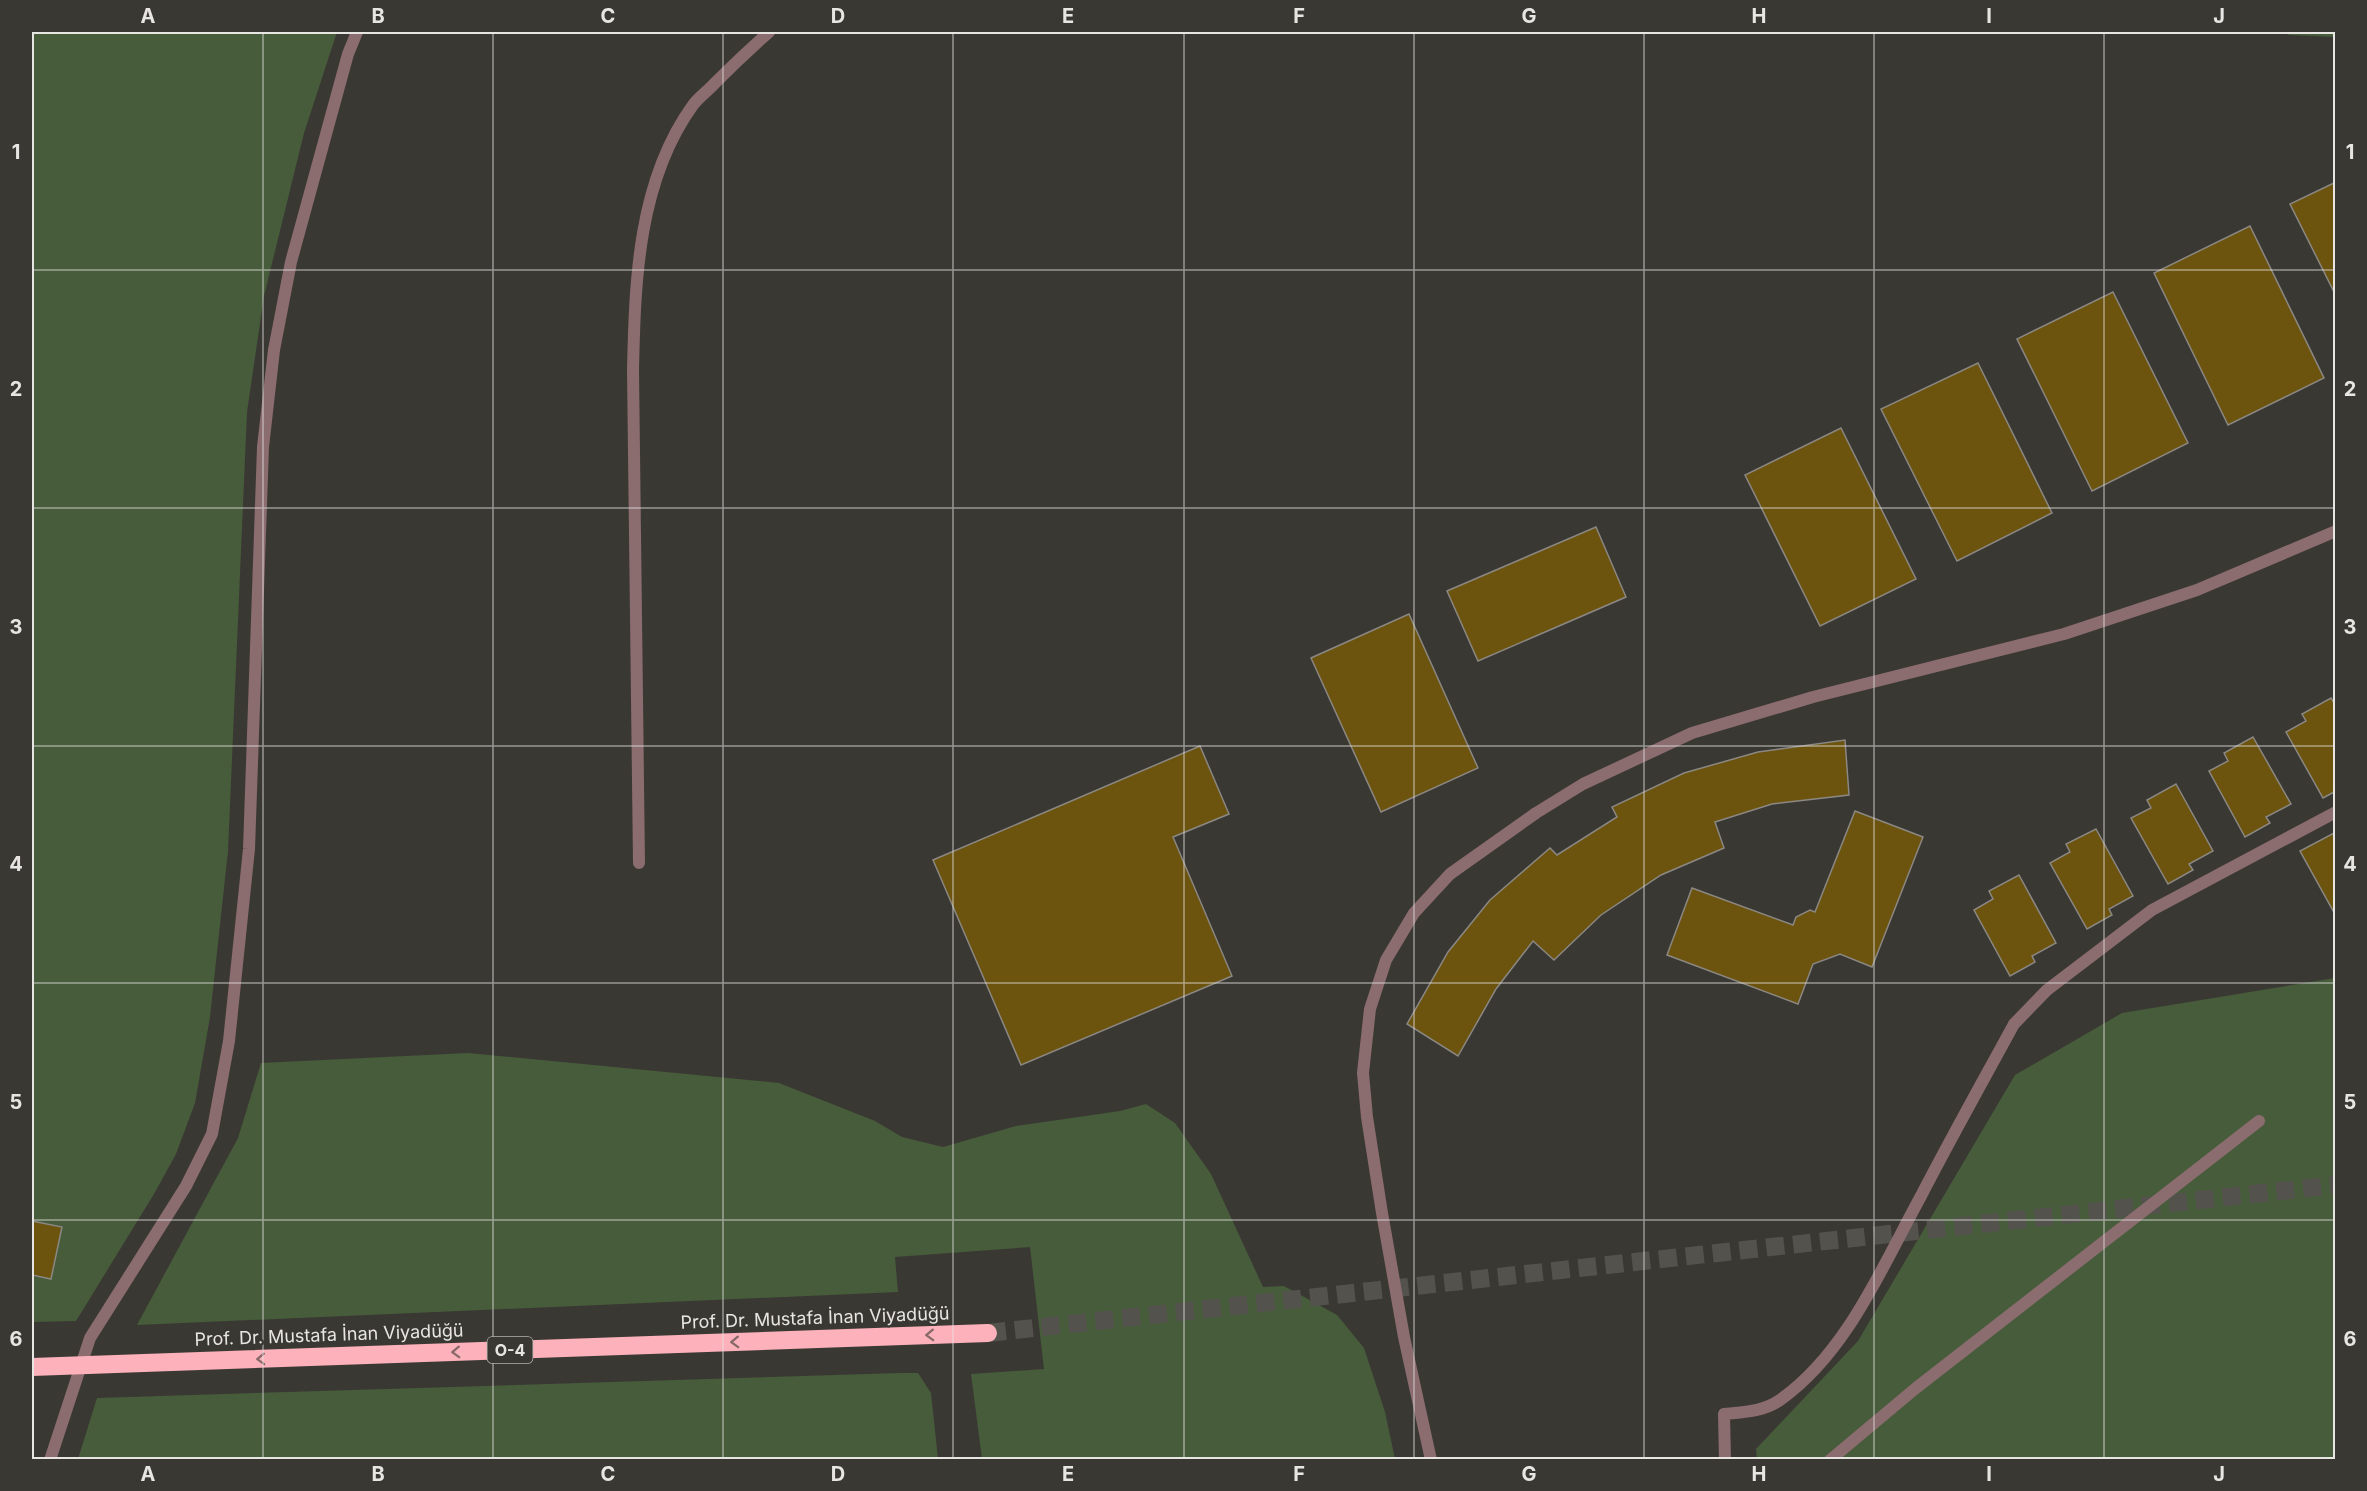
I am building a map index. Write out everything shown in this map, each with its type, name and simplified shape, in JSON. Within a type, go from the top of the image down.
[{"type":"highway","name":"Prof. Dr. Mustafa İnan Viyadüğü","points":[[32,1367],[988,1333]]},
{"type":"street","points":[[50,1460],[90,1338],[186,1186],[212,1134],[229,1041],[249,849],[263,447],[273,350],[291,262],[348,54],[357,32]]},
{"type":"street","points":[[639,863],[633,370],[635,294],[643,232],[657,178],[674,137],[694,104],[769,32]]},
{"type":"street","points":[[1431,1460],[1404,1337],[1382,1213],[1367,1117],[1363,1073],[1370,1009],[1386,960],[1414,913],[1450,874],[1536,813],[1583,784],[1692,734],[1813,697],[2064,634],[2198,590],[2336,531]]},
{"type":"street","points":[[1725,1460],[1724,1414],[1759,1410],[1779,1401],[1805,1380],[1834,1345],[1871,1292],[2008,1034],[2022,1015],[2047,990],[2152,910],[2336,812]]},
{"type":"street","points":[[1830,1460],[1916,1388],[2259,1121]]},
{"type":"green space","points":[[32,32],[337,32],[304,133],[264,296],[247,412],[228,851],[210,1017],[195,1103],[176,1154],[76,1321],[32,1322]]},
{"type":"green space","points":[[2285,32],[2335,32],[2335,37],[2289,35]]},
{"type":"green space","points":[[2335,978],[2335,1459],[1757,1460],[1756,1449],[1858,1341],[2015,1075],[2122,1013]]},
{"type":"green space","points":[[468,1053],[779,1083],[875,1121],[902,1137],[943,1147],[1016,1126],[1120,1111],[1146,1104],[1175,1123],[1211,1174],[1263,1287],[1284,1286],[1337,1315],[1364,1348],[1385,1412],[1395,1459],[982,1459],[971,1374],[1044,1369],[1030,1247],[895,1257],[898,1292],[137,1325],[238,1138],[261,1063]]},
{"type":"green space","points":[[918,1373],[931,1393],[938,1459],[78,1459],[97,1398]]},
{"type":"building","points":[[2336,182],[2336,296],[2290,204]]},
{"type":"building","points":[[2250,226],[2324,378],[2228,425],[2154,273]]},
{"type":"building","points":[[2113,292],[2188,443],[2092,491],[2017,339]]},
{"type":"building","points":[[1978,363],[2052,513],[1957,561],[1881,409]]},
{"type":"building","points":[[1841,428],[1916,579],[1820,626],[1745,475]]},
{"type":"building","points":[[1596,527],[1626,597],[1478,661],[1447,591]]},
{"type":"building","points":[[1409,614],[1478,768],[1381,812],[1311,658]]},
{"type":"building","points":[[2331,698],[2336,706],[2336,791],[2323,798],[2286,732],[2306,721],[2302,714]]},
{"type":"building","points":[[2253,737],[2291,804],[2266,817],[2270,823],[2245,837],[2209,771],[2228,761],[2224,753]]},
{"type":"building","points":[[1845,740],[1849,795],[1772,804],[1715,822],[1724,848],[1661,875],[1601,915],[1554,960],[1533,941],[1496,989],[1458,1056],[1407,1024],[1448,952],[1490,900],[1550,848],[1557,855],[1617,817],[1612,807],[1684,773],[1758,752]]},
{"type":"building","points":[[1200,746],[1229,814],[1173,837],[1232,976],[1021,1065],[933,860]]},
{"type":"building","points":[[2176,784],[2213,851],[2189,864],[2193,870],[2168,884],[2131,818],[2151,808],[2147,800]]},
{"type":"building","points":[[1855,811],[1923,837],[1872,967],[1840,954],[1813,964],[1798,1004],[1667,955],[1692,888],[1793,925],[1796,917],[1810,910],[1815,912]]},
{"type":"building","points":[[2096,829],[2133,896],[2109,909],[2112,915],[2087,929],[2050,863],[2070,852],[2066,844]]},
{"type":"building","points":[[2336,832],[2336,916],[2300,851]]},
{"type":"building","points":[[2019,875],[2056,943],[2032,956],[2035,962],[2010,976],[1974,910],[1993,899],[1989,891]]},
{"type":"building","points":[[32,1221],[62,1227],[51,1279],[32,1275]]},
{"type":"tunnel","points":[[988,1333],[2336,1185]]}]
